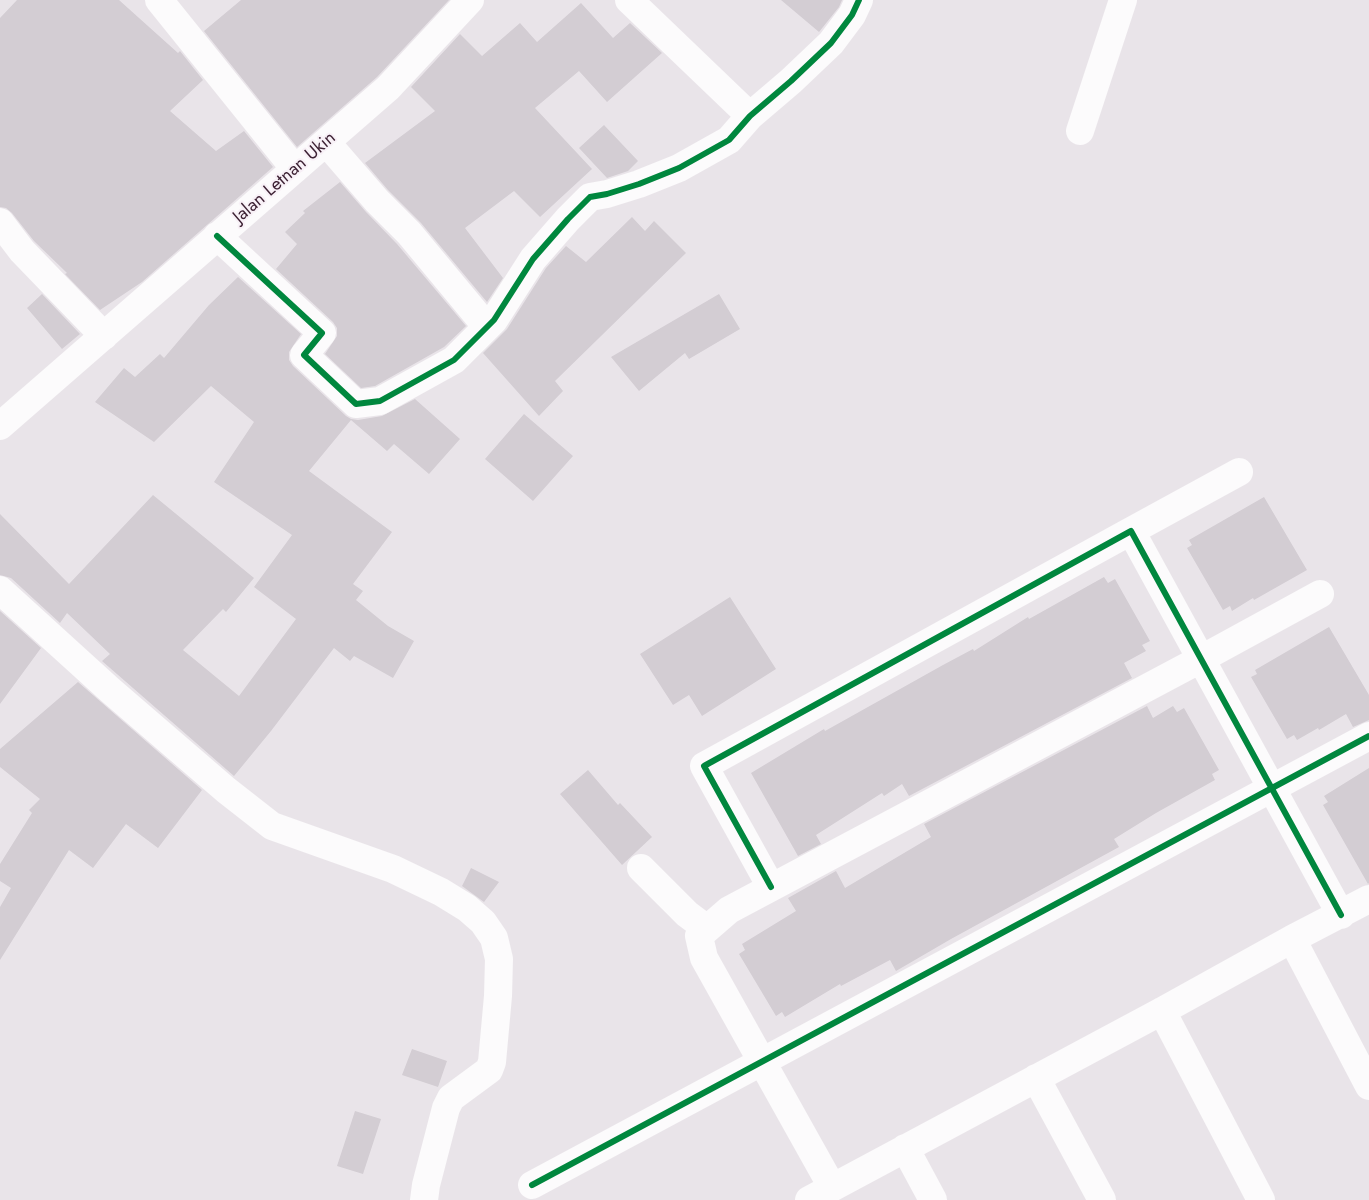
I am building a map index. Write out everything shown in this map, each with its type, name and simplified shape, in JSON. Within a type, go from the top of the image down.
[{"type":"street","points":[[160,0],[295,169]]},
{"type":"street","name":"Jalan Letnan Ukin","points":[[0,426],[388,88],[470,0]]},
{"type":"street","points":[[629,0],[750,116]]},
{"type":"street","points":[[218,236],[322,334],[304,355],[356,404],[380,401],[454,360],[494,320],[533,259],[590,197],[639,184],[679,168],[729,140],[750,116],[791,81],[831,42],[852,15],[860,0]]},
{"type":"street","points":[[1080,131],[1123,0]]},
{"type":"street","points":[[326,142],[377,201],[410,233],[487,327]]},
{"type":"street","points":[[0,222],[22,251],[104,336]]},
{"type":"street","points":[[771,888],[704,766],[1239,472]]},
{"type":"street","points":[[1130,531],[1341,915]]},
{"type":"street","points":[[0,590],[110,690],[226,790],[272,826],[393,869],[441,892],[467,908],[483,922],[494,938],[499,958],[498,996],[492,1062],[489,1070],[451,1098],[446,1108],[426,1185],[424,1200]]},
{"type":"street","points":[[699,936],[729,910],[1320,594]]},
{"type":"street","points":[[532,1185],[1369,736]]},
{"type":"street","points":[[641,868],[687,914],[703,926],[699,936],[704,958],[762,1061],[821,1194],[1162,1011],[1292,938],[1369,900]]},
{"type":"street","points":[[1292,938],[1369,1086]]},
{"type":"street","points":[[1162,1011],[1261,1200]]},
{"type":"street","points":[[1036,1078],[1102,1200]]},
{"type":"street","points":[[905,1148],[933,1200]]},
{"type":"building","points":[[17,0],[119,0],[178,53],[180,51],[203,80],[170,111],[216,151],[244,131],[273,167],[142,282],[100,310],[65,274],[67,273],[34,241],[12,213],[6,208],[0,207],[0,18]]},
{"type":"building","points":[[241,0],[449,0],[377,77],[297,147],[204,31]]},
{"type":"building","points":[[781,0],[842,0],[839,7],[819,32]]},
{"type":"building","points":[[581,3],[613,38],[630,23],[662,53],[607,102],[579,71],[535,108],[592,169],[540,217],[514,191],[465,228],[503,278],[487,302],[421,223],[388,190],[365,163],[435,111],[411,87],[460,34],[482,56],[520,23],[537,42]]},
{"type":"building","points":[[604,125],[638,161],[628,171],[607,178],[579,148]]},
{"type":"building","points":[[340,182],[397,244],[466,326],[444,347],[375,386],[361,388],[325,354],[337,336],[337,328],[333,322],[276,269],[297,244],[285,232],[305,213],[303,211]]},
{"type":"building","points":[[632,217],[645,231],[654,221],[686,253],[555,381],[563,391],[539,416],[483,353],[507,329],[546,268],[566,246],[586,262]]},
{"type":"building","points":[[238,277],[301,334],[289,352],[289,360],[346,416],[358,420],[382,416],[415,399],[460,439],[429,474],[394,444],[387,451],[351,420],[309,471],[392,532],[353,584],[363,591],[356,600],[388,626],[414,641],[393,678],[354,656],[350,661],[334,648],[234,776],[102,661],[110,654],[67,613],[60,623],[11,578],[0,575],[0,514],[69,584],[153,495],[254,578],[226,612],[223,609],[183,650],[239,696],[296,619],[254,587],[292,535],[214,482],[254,422],[211,386],[154,442],[95,402],[124,368],[135,377],[160,354],[164,358],[209,305]]},
{"type":"building","points":[[42,294],[80,334],[62,349],[27,308]]},
{"type":"building","points":[[719,294],[740,329],[689,359],[685,353],[639,391],[611,357]]},
{"type":"building","points":[[524,414],[573,456],[533,501],[485,459]]},
{"type":"building","points":[[1264,497],[1307,570],[1232,611],[1230,606],[1223,610],[1187,548],[1192,545],[1189,540]]},
{"type":"building","points":[[1104,577],[1108,583],[1115,579],[1150,641],[1142,645],[1146,651],[1124,663],[1132,678],[909,796],[902,784],[884,796],[882,793],[816,835],[821,844],[798,856],[751,773],[824,729],[825,731],[973,649],[974,651],[1028,617],[1029,619]]},
{"type":"building","points":[[730,597],[776,669],[702,716],[689,695],[673,705],[640,654]]},
{"type":"building","points":[[0,611],[41,648],[0,704]]},
{"type":"building","points":[[1329,627],[1369,695],[1369,720],[1353,727],[1346,714],[1297,740],[1294,735],[1287,739],[1251,677],[1257,674],[1255,670]]},
{"type":"building","points":[[78,682],[202,790],[158,848],[126,824],[93,868],[69,850],[0,960],[0,907],[11,888],[0,881],[0,864],[32,813],[29,810],[40,799],[0,767],[0,749]]},
{"type":"building","points":[[1147,706],[1153,718],[1173,706],[1177,712],[1184,708],[1219,770],[1212,774],[1215,780],[1114,839],[1119,847],[896,971],[890,960],[841,986],[840,984],[785,1017],[782,1012],[776,1016],[739,954],[745,950],[742,944],[796,911],[788,898],[836,871],[845,888],[931,837],[924,824]]},
{"type":"building","points":[[1369,768],[1368,884],[1323,805],[1328,802],[1324,796]]},
{"type":"building","points":[[588,770],[618,805],[620,803],[652,837],[622,865],[560,794]]},
{"type":"building","points":[[471,868],[499,882],[484,902],[462,886]]},
{"type":"building","points":[[412,1049],[447,1061],[438,1087],[402,1075]]},
{"type":"building","points":[[355,1111],[381,1119],[363,1174],[337,1166]]},
{"type":"cycle path","points":[[217,236],[322,333],[304,355],[356,404],[380,401],[454,360],[494,320],[533,259],[590,197],[639,184],[679,168],[729,140],[750,116],[831,43],[852,15],[859,0]]},
{"type":"cycle path","points":[[771,887],[704,766],[1131,531],[1341,915]]},
{"type":"cycle path","points":[[532,1185],[1369,736]]}]
